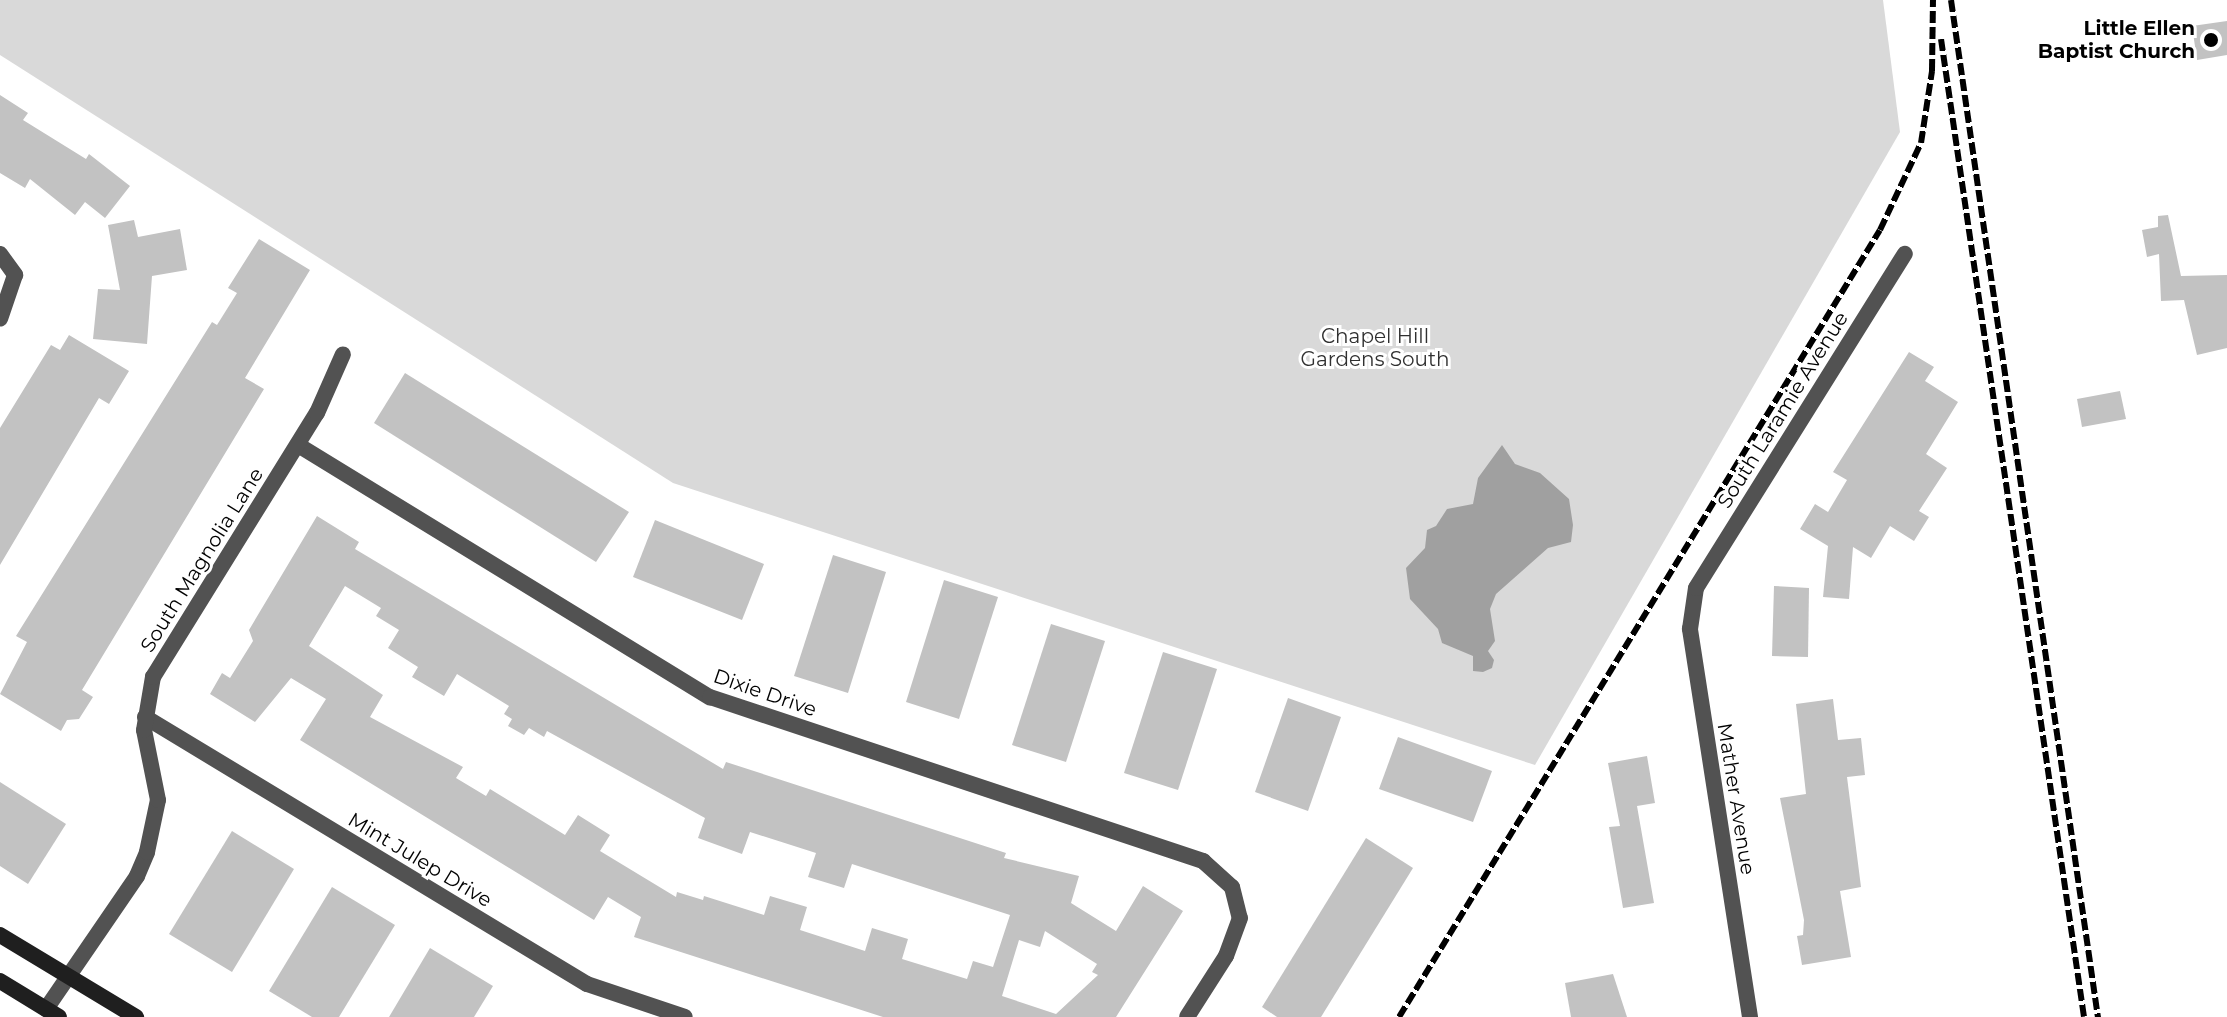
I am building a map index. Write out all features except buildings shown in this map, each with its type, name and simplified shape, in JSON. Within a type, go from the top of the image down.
[{"type":"street","points":[[0,254],[15,275],[0,319]]},
{"type":"street","name":"South Laramie Avenue","points":[[1696,588],[1905,254]]},
{"type":"street","name":"South Magnolia Lane","points":[[53,1013],[69,977],[137,876],[147,852],[158,800],[145,717],[159,664],[298,445],[343,354]]},
{"type":"street","name":"Dixie Drive","points":[[298,445],[710,697],[1189,855],[1217,871],[1232,887],[1240,918],[1226,956],[1187,1017]]},
{"type":"street","name":"Mather Avenue","points":[[1696,588],[1690,629],[1750,1017]]},
{"type":"street","name":"Mint Julep Drive","points":[[145,717],[587,984],[685,1017]]},
{"type":"street","points":[[0,935],[136,1017]]},
{"type":"street","points":[[0,981],[53,1013]]},
{"type":"green space","name":"Chapel Hill Gardens South","points":[[0,0],[1883,0],[1900,132],[1535,765],[673,483],[0,55]]},
{"type":"shaded area","points":[[1502,445],[1515,464],[1540,473],[1569,499],[1573,525],[1571,542],[1548,548],[1496,594],[1490,609],[1495,641],[1488,651],[1494,660],[1492,668],[1483,672],[1473,671],[1473,656],[1442,643],[1438,629],[1410,599],[1406,568],[1425,548],[1427,530],[1436,526],[1447,509],[1473,504],[1478,478]]},
{"type":"railway","points":[[1399,1017],[1880,230],[1921,143],[1932,71],[1933,0]]},
{"type":"railway","points":[[1951,0],[2098,1017]]},
{"type":"railway","points":[[1941,39],[2084,1017]]},
{"type":"place","name":"Little Ellen Baptist Church","points":[[2211,40]]}]
